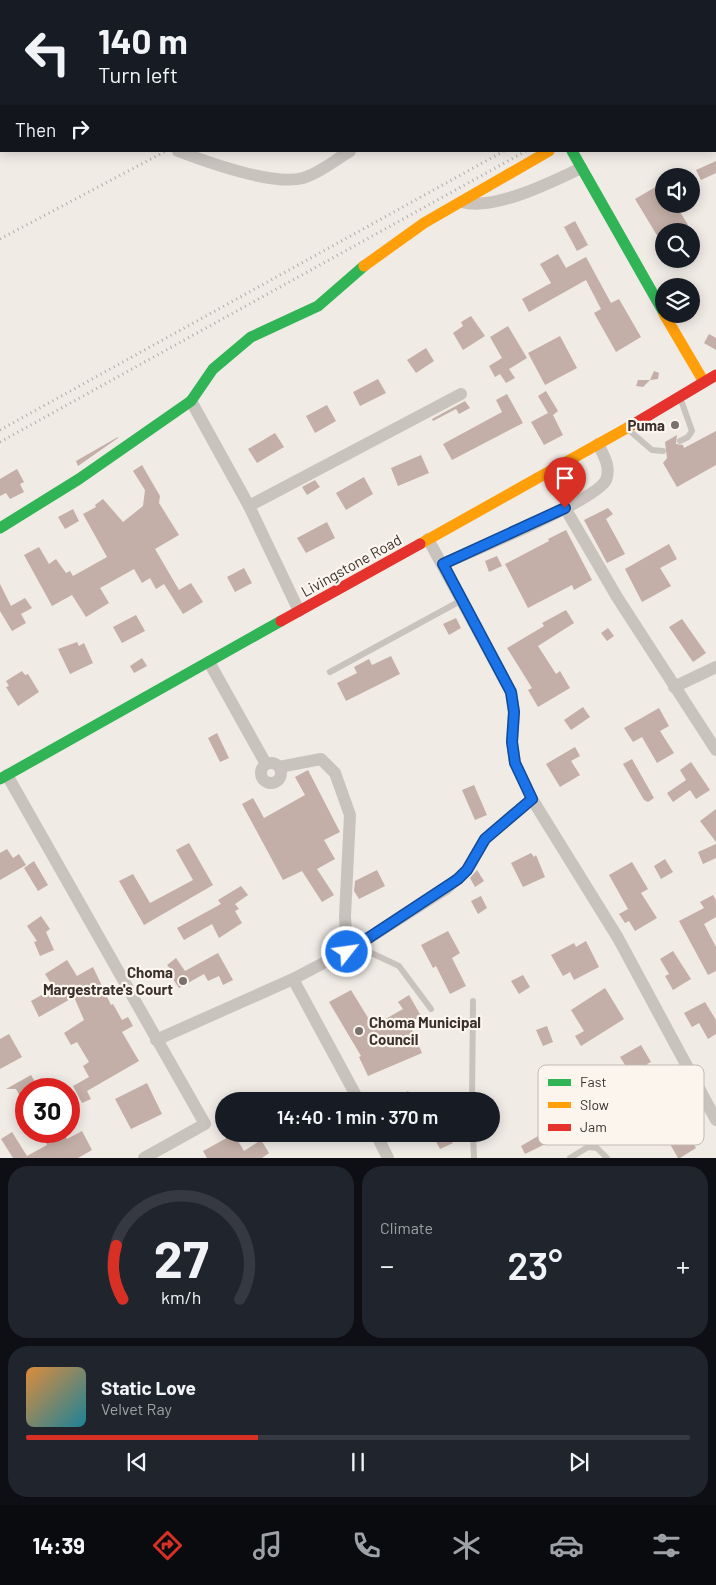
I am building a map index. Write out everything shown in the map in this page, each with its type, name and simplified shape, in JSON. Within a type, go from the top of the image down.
[{"type":"main road","points":[[0,528],[80,478],[192,401],[213,369],[251,337],[318,306],[370,261],[424,223],[547,152]]},
{"type":"main road","points":[[573,152],[655,297]]},
{"type":"main road","points":[[670,323],[704,382]]},
{"type":"main road","name":"Livingstone Road","points":[[3,777],[627,428],[716,375]]},
{"type":"street","points":[[181,152],[210,163],[276,178],[292,179],[310,175],[348,152]]},
{"type":"street","points":[[462,202],[475,206],[539,189],[582,168]]},
{"type":"street","points":[[248,506],[461,394]]},
{"type":"street","points":[[192,401],[248,506],[299,611]]},
{"type":"street","points":[[443,564],[565,508],[592,493],[605,481],[608,466],[598,444]]},
{"type":"street","points":[[565,508],[674,686],[716,750]]},
{"type":"street","points":[[428,539],[511,692],[514,712],[512,742],[515,763],[532,799],[618,938],[686,1065]]},
{"type":"street","points":[[209,662],[266,764]]},
{"type":"street","points":[[674,686],[716,667]]},
{"type":"street","points":[[279,767],[280,777],[271,783],[262,778],[262,767],[266,764],[273,763],[279,767],[320,759],[335,773],[350,815],[345,916],[347,952]]},
{"type":"street","points":[[3,777],[205,1124],[144,1158]]},
{"type":"street","points":[[156,1040],[292,979],[358,945],[458,879],[467,870],[485,839],[532,799]]},
{"type":"street","points":[[292,979],[354,1092]]},
{"type":"street","points":[[704,1098],[716,1120]]},
{"type":"street","points":[[380,1142],[388,1158]]},
{"type":"lane","points":[[680,396],[692,430],[688,437],[680,441]]},
{"type":"lane","points":[[627,428],[652,450],[664,451]]},
{"type":"lane","points":[[330,672],[462,600]]},
{"type":"lane","points":[[358,945],[366,952],[399,966],[431,1009]]},
{"type":"lane","points":[[472,1092],[473,1002]]},
{"type":"lane","points":[[473,1142],[474,1158]]},
{"type":"lane","points":[[570,1158],[588,1147],[597,1148],[607,1158]]},
{"type":"building","points":[[716,161],[716,173],[701,180],[700,168]]},
{"type":"building","points":[[655,187],[655,213],[681,213],[687,223],[655,223],[655,232],[635,199]]},
{"type":"building","points":[[575,221],[588,245],[577,251],[564,227]]},
{"type":"building","points":[[558,254],[566,268],[586,257],[611,303],[619,299],[641,337],[616,352],[594,313],[601,309],[586,280],[529,312],[522,299],[551,283],[540,264]]},
{"type":"building","points":[[471,316],[485,336],[463,350],[453,333],[463,326],[461,322]]},
{"type":"building","points":[[508,326],[527,358],[509,369],[515,378],[506,383],[500,374],[495,377],[489,366],[502,358],[490,337]]},
{"type":"building","points":[[709,334],[716,338],[716,350],[704,343]]},
{"type":"building","points":[[560,336],[577,368],[545,385],[528,353]]},
{"type":"building","points":[[426,348],[434,361],[416,373],[407,360]]},
{"type":"building","points":[[654,371],[659,373],[658,379],[650,380]]},
{"type":"building","points":[[378,379],[386,393],[360,406],[353,392]]},
{"type":"building","points":[[638,380],[650,380],[643,387],[636,386]]},
{"type":"building","points":[[546,391],[558,411],[553,415],[563,435],[544,445],[531,422],[548,413],[538,396]]},
{"type":"building","points":[[507,394],[523,423],[452,460],[443,444],[502,412],[496,400]]},
{"type":"building","points":[[465,401],[470,408],[459,414],[456,409],[433,421],[432,419]]},
{"type":"building","points":[[327,405],[336,421],[315,433],[306,416]]},
{"type":"building","points":[[716,431],[716,465],[677,487],[663,463],[667,458],[665,442],[677,435],[676,444],[683,445],[684,448]]},
{"type":"building","points":[[275,433],[284,447],[257,463],[248,449]]},
{"type":"building","points":[[118,438],[78,466],[76,461]]},
{"type":"building","points":[[421,455],[429,473],[398,486],[391,468]]},
{"type":"building","points":[[142,465],[160,496],[159,503],[179,535],[155,549],[179,590],[191,583],[203,602],[183,614],[164,584],[156,589],[150,578],[142,583],[134,569],[100,588],[109,603],[86,617],[72,595],[52,606],[24,555],[39,547],[49,564],[56,559],[66,573],[70,571],[73,576],[107,557],[83,514],[96,507],[95,505],[103,499],[123,522],[143,506],[145,490],[133,471]]},
{"type":"building","points":[[17,469],[24,482],[20,484],[24,492],[10,499],[6,493],[0,496],[0,479]]},
{"type":"building","points":[[364,477],[373,494],[346,510],[336,493]]},
{"type":"building","points":[[315,480],[320,487],[307,495],[302,487]]},
{"type":"building","points":[[608,508],[613,514],[606,519],[625,554],[607,563],[584,520]]},
{"type":"building","points":[[73,509],[79,521],[65,529],[58,517]]},
{"type":"building","points":[[327,522],[335,538],[306,553],[297,538]]},
{"type":"building","points":[[566,530],[592,580],[574,590],[572,585],[528,608],[505,564]]},
{"type":"building","points":[[669,544],[677,559],[660,568],[671,586],[642,602],[625,569]]},
{"type":"building","points":[[497,556],[502,566],[489,572],[485,561]]},
{"type":"building","points":[[244,568],[252,583],[235,592],[227,577]]},
{"type":"building","points":[[0,584],[11,606],[25,598],[32,608],[21,614],[26,623],[12,631],[0,611]]},
{"type":"building","points":[[566,610],[574,623],[538,646],[556,674],[560,671],[570,688],[538,707],[528,690],[532,688],[507,648],[544,626],[542,623]]},
{"type":"building","points":[[136,615],[145,631],[122,643],[113,627]]},
{"type":"building","points":[[456,618],[461,628],[449,635],[443,624]]},
{"type":"building","points":[[682,619],[706,653],[693,662],[669,627]]},
{"type":"building","points":[[608,628],[614,636],[607,641],[601,633]]},
{"type":"building","points":[[77,642],[79,646],[84,643],[93,663],[70,674],[58,649]]},
{"type":"building","points":[[391,656],[400,674],[346,701],[337,683],[357,673],[354,667],[369,659],[372,665]]},
{"type":"building","points":[[142,658],[147,666],[134,673],[130,666]]},
{"type":"building","points":[[22,671],[25,675],[28,674],[39,692],[18,706],[6,687],[9,686],[6,681]]},
{"type":"building","points":[[583,707],[590,717],[571,730],[564,720]]},
{"type":"building","points":[[659,708],[669,726],[660,731],[674,753],[657,763],[642,737],[633,742],[624,728]]},
{"type":"building","points":[[217,733],[229,758],[220,762],[208,738]]},
{"type":"building","points":[[575,747],[580,756],[571,761],[580,775],[560,787],[546,764]]},
{"type":"building","points":[[632,759],[654,798],[648,802],[644,800],[623,764]]},
{"type":"building","points":[[691,762],[710,790],[696,799],[690,790],[673,802],[667,793],[686,780],[680,770]]},
{"type":"building","points":[[308,770],[340,832],[324,840],[335,859],[317,869],[334,895],[322,902],[302,871],[283,880],[242,804],[253,798],[264,818],[305,795],[295,777]]},
{"type":"building","points":[[474,785],[487,815],[475,820],[462,790]]},
{"type":"building","points":[[716,809],[716,842],[700,821]]},
{"type":"building","points":[[189,843],[213,885],[144,925],[119,881],[133,874],[150,903],[193,880],[176,850]]},
{"type":"building","points":[[716,844],[716,858],[703,864],[698,852]]},
{"type":"building","points":[[7,849],[13,858],[19,854],[26,865],[0,880],[0,853]]},
{"type":"building","points":[[531,853],[534,857],[536,855],[545,877],[523,887],[511,863]]},
{"type":"building","points":[[665,859],[673,872],[661,879],[654,866]]},
{"type":"building","points":[[34,861],[48,885],[38,891],[24,868]]},
{"type":"building","points":[[632,862],[648,889],[641,893],[657,918],[635,931],[629,921],[625,923],[619,914],[628,909],[609,875]]},
{"type":"building","points":[[377,870],[385,886],[359,899],[354,891],[355,881]]},
{"type":"building","points":[[477,870],[484,881],[475,887],[470,878]]},
{"type":"building","points":[[241,886],[248,895],[235,904],[239,909],[235,911],[242,923],[219,938],[212,924],[184,940],[177,928],[221,904],[218,900]]},
{"type":"building","points":[[713,895],[716,900],[716,917],[704,924],[716,947],[716,971],[708,975],[679,921],[704,908],[700,902]]},
{"type":"building","points":[[481,896],[487,908],[478,914],[471,901]]},
{"type":"building","points":[[41,916],[50,929],[46,932],[54,950],[40,956],[34,942],[37,941],[27,926]]},
{"type":"building","points":[[448,931],[460,953],[452,958],[466,986],[450,994],[436,966],[433,968],[421,945]]},
{"type":"building","points":[[586,941],[599,967],[574,980],[570,972],[563,976],[551,955],[574,943],[576,947]]},
{"type":"building","points":[[673,951],[691,979],[673,990],[665,976],[669,974],[660,959]]},
{"type":"building","points":[[218,953],[233,980],[223,985],[219,976],[208,981],[204,974],[179,988],[169,973],[172,971],[167,965],[176,958],[185,971]]},
{"type":"building","points":[[67,960],[77,976],[93,967],[111,1005],[113,1004],[122,1020],[128,1017],[133,1026],[122,1032],[139,1061],[87,1091],[91,1099],[82,1103],[80,1099],[80,1082],[89,1077],[83,1066],[89,1062],[77,1042],[71,1045],[64,1033],[84,1020],[74,997],[39,1017],[31,1001],[54,988],[45,974]]},
{"type":"building","points":[[523,975],[530,987],[519,994],[511,981]]},
{"type":"building","points":[[605,988],[624,1019],[581,1046],[575,1036],[584,1031],[571,1010]]},
{"type":"building","points":[[351,990],[373,1026],[403,1009],[398,1002],[409,995],[421,1016],[409,1023],[422,1053],[368,1076],[359,1057],[361,1056],[329,1002]]},
{"type":"building","points":[[705,1002],[716,1020],[716,1034],[708,1039],[699,1023],[692,1027],[684,1013]]},
{"type":"building","points":[[547,1026],[553,1042],[543,1046],[536,1030]]},
{"type":"building","points":[[9,1034],[22,1057],[0,1069],[0,1039]]},
{"type":"building","points":[[641,1045],[651,1062],[648,1065],[625,1065],[620,1057]]},
{"type":"building","points":[[147,1083],[162,1114],[131,1129],[115,1099]]},
{"type":"building","points":[[15,1084],[15,1089],[6,1089]]},
{"type":"building","points":[[82,1131],[92,1150],[78,1158],[13,1158],[1,1139],[12,1132],[15,1137],[15,1143],[19,1143],[27,1156],[47,1145],[46,1143],[80,1143],[80,1132]]},
{"type":"building","points":[[538,1136],[538,1145],[543,1145],[525,1154],[521,1146]]},
{"type":"building","points":[[219,1142],[239,1142],[244,1151],[258,1142],[262,1142],[269,1153],[262,1158],[207,1158],[203,1151]]},
{"type":"building","points":[[436,1142],[453,1142],[453,1143],[440,1149]]},
{"type":"building","points":[[671,1145],[694,1145],[696,1148],[678,1158]]},
{"type":"railway","points":[[0,239],[164,152]]},
{"type":"railway","points":[[0,430],[502,152]]},
{"type":"railway","points":[[0,442],[524,152]]},
{"type":"traffic: fast","points":[[573,152],[655,297]]},
{"type":"traffic: fast","points":[[0,528],[79,479],[191,401],[213,369],[251,337],[318,306],[364,266]]},
{"type":"traffic: fast","points":[[0,779],[281,621]]},
{"type":"traffic: slow","points":[[364,266],[424,223],[547,152]]},
{"type":"traffic: slow","points":[[669,323],[704,382]]},
{"type":"traffic: slow","points":[[420,544],[634,424]]},
{"type":"traffic: jam","points":[[634,424],[716,375]]},
{"type":"traffic: jam","points":[[281,621],[420,544]]},
{"type":"place","name":"Puma","points":[[675,425]]},
{"type":"place","name":"Choma Margestrate's Court","points":[[183,981]]},
{"type":"place","name":"Choma Municipal Council","points":[[359,1031]]},
{"type":"route","points":[[347,952],[446,889],[467,870],[485,839],[532,799],[515,763],[512,742],[514,712],[511,692],[443,564],[565,508]]}]
